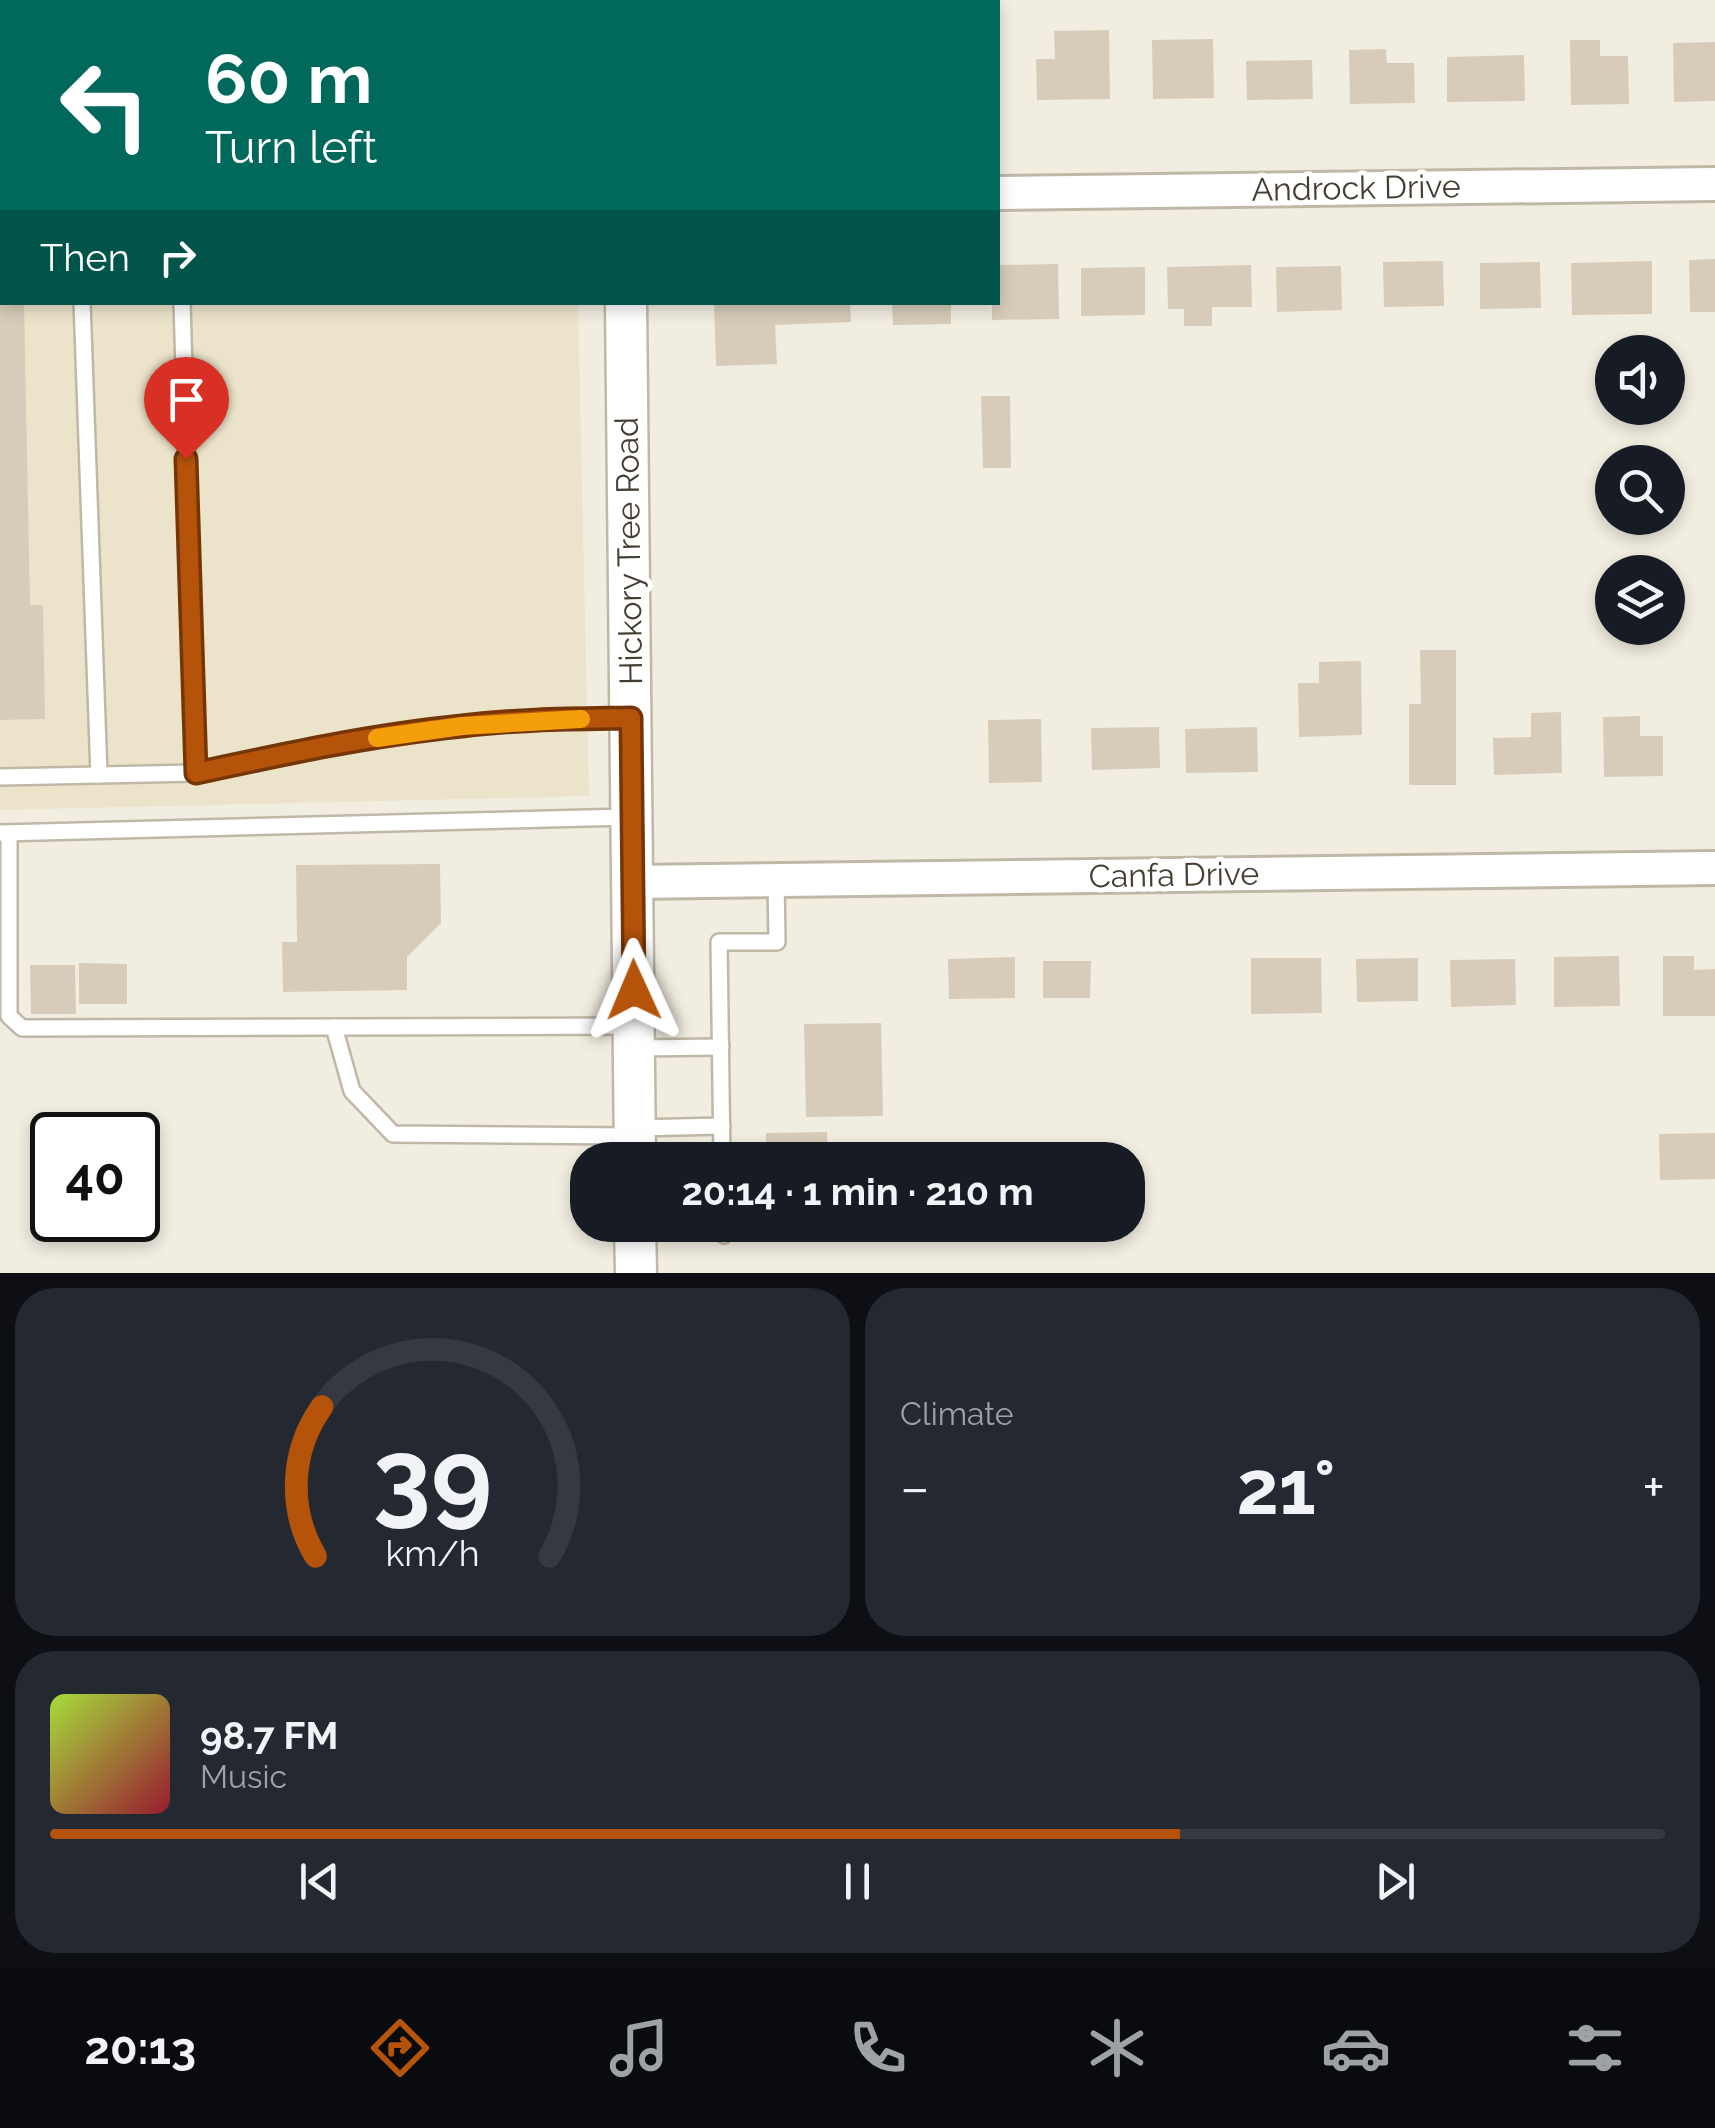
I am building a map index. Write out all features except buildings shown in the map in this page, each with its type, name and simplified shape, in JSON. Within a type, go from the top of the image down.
[{"type":"street","name":"Androck Drive","points":[[1000,193],[1715,184]]},
{"type":"street","name":"Hickory Tree Road","points":[[626,305],[635,1141]]},
{"type":"street","name":"Canfa Drive","points":[[632,882],[1715,868]]},
{"type":"street","points":[[636,1242],[636,1273]]},
{"type":"lane","points":[[82,305],[99,776]]},
{"type":"lane","points":[[182,305],[196,773]]},
{"type":"lane","points":[[0,777],[196,773],[328,745],[462,726],[631,718]]},
{"type":"lane","points":[[632,817],[4,833],[9,1016],[22,1028],[334,1027],[634,1037],[721,1046]]},
{"type":"lane","points":[[722,1142],[719,942],[777,942],[776,880]]},
{"type":"lane","points":[[334,1027],[352,1091],[393,1134],[635,1141],[722,1126]]},
{"type":"shaded area","points":[[0,305],[578,305],[589,796],[0,810]]},
{"type":"slow traffic","points":[[377,738],[462,726],[581,719]]},
{"type":"route","points":[[186,459],[196,773],[328,745],[462,726],[631,718],[634,990]]}]
